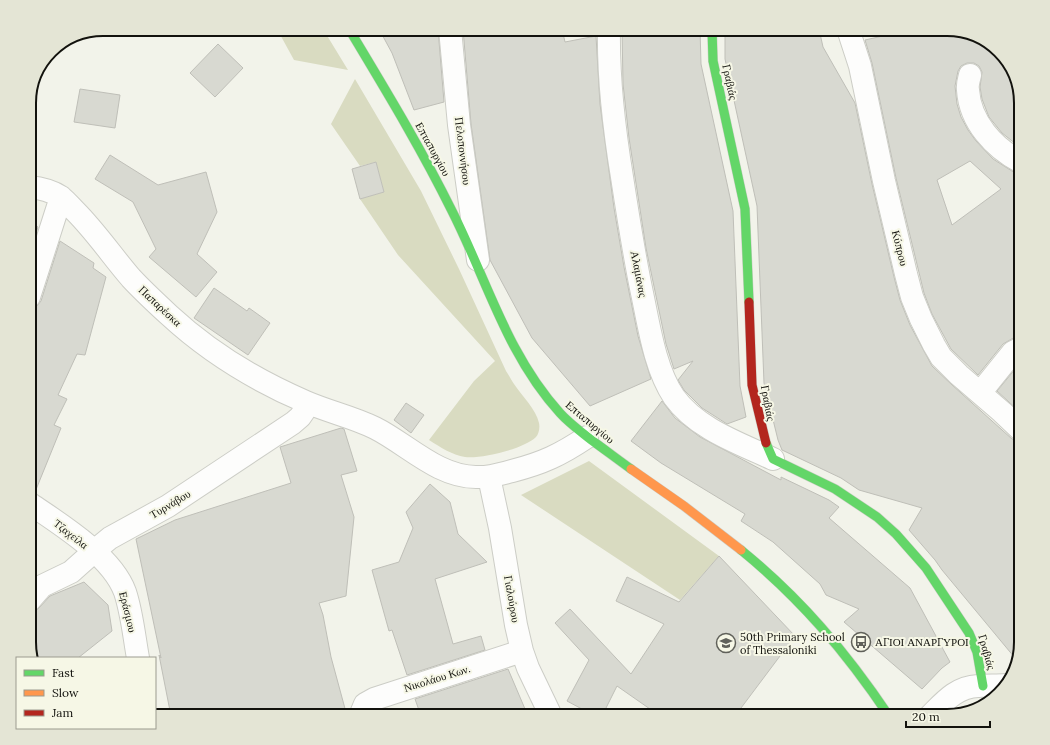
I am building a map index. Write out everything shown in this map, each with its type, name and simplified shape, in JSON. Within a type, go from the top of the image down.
[{"type":"main road","name":"Επταπυργίου","points":[[353,36],[428,162],[467,241],[505,333],[527,372],[558,412],[567,422],[684,507],[765,570],[814,618],[884,709]]},
{"type":"main road","name":"Γραβιάς","points":[[712,36],[713,60],[745,209],[752,385],[766,444],[773,459],[835,489],[877,517],[896,534],[926,568],[969,633],[977,652],[983,686]]},
{"type":"street","name":"Πελοποννήσου","points":[[451,36],[459,125],[480,273]]},
{"type":"street","name":"Αλαμάνας","points":[[610,36],[612,100],[618,151],[639,278],[649,328],[666,384],[674,397],[696,419],[718,432],[773,459]]},
{"type":"street","name":"Κύπρου","points":[[850,36],[860,66],[884,181],[912,297],[941,357],[1014,424]]},
{"type":"street","points":[[970,74],[967,88],[971,108],[980,126],[993,142],[1014,158]]},
{"type":"street","name":"Παπαρέσκα","points":[[36,188],[61,197],[106,245],[130,277],[144,292],[190,334],[245,371],[309,404],[370,425],[388,434],[444,470],[465,476],[489,477],[546,461],[587,437]]},
{"type":"street","points":[[36,275],[61,197]]},
{"type":"street","points":[[980,393],[1014,352]]},
{"type":"street","name":"Τυρνάβου","points":[[36,593],[42,586],[71,572],[110,538],[144,520],[193,490],[293,423],[300,417],[309,404]]},
{"type":"street","name":"Γιαλούρου","points":[[489,477],[500,528],[516,625],[522,651],[528,668],[548,709]]},
{"type":"street","name":"Τζαχείλα","points":[[36,508],[75,535],[94,551]]},
{"type":"street","name":"Εράσμου","points":[[94,551],[119,580],[124,592],[138,657]]},
{"type":"street","name":"Νικολάου Κων.","points":[[363,709],[365,704],[374,698],[522,651]]},
{"type":"street","points":[[937,709],[957,691],[969,687],[998,685]]},
{"type":"green space","points":[[281,36],[327,36],[348,70],[294,60]]},
{"type":"green space","points":[[355,79],[421,191],[506,371],[535,413],[539,423],[539,432],[536,437],[522,445],[491,455],[465,457],[451,453],[429,440],[474,381],[495,361],[398,255],[360,199],[384,192],[376,162],[360,166],[331,124]]},
{"type":"green space","points":[[589,461],[719,556],[680,600],[521,495]]},
{"type":"building","points":[[383,36],[439,36],[444,102],[414,110],[392,53]]},
{"type":"building","points":[[464,36],[564,36],[565,42],[596,36],[600,104],[614,208],[638,336],[651,379],[590,406],[532,338],[490,260],[471,124]]},
{"type":"building","points":[[622,36],[700,36],[701,64],[733,211],[740,386],[746,417],[727,424],[702,408],[684,390],[678,380],[693,361],[674,369],[666,344],[646,248],[629,138],[623,84]]},
{"type":"building","points":[[725,36],[821,36],[823,47],[855,103],[894,277],[900,300],[910,325],[932,366],[1014,440],[1013,655],[909,530],[922,508],[859,490],[841,478],[782,450],[778,440],[764,383],[757,206],[725,59]]},
{"type":"building","points":[[883,36],[955,37],[976,43],[988,50],[1003,66],[1012,86],[1014,103],[1014,142],[1002,133],[989,117],[982,99],[980,87],[982,72],[979,66],[974,63],[967,63],[961,66],[958,71],[955,86],[957,104],[961,117],[968,130],[993,159],[1014,172],[1014,338],[1003,344],[978,375],[951,349],[932,314],[924,293],[896,178],[872,63],[865,40]],"holes":[[[970,161],[1001,189],[952,225],[937,180]]]},
{"type":"building","points":[[218,44],[243,68],[215,97],[190,73]]},
{"type":"building","points":[[80,89],[120,95],[115,128],[74,122]]},
{"type":"building","points":[[110,155],[158,185],[206,172],[217,212],[197,254],[217,272],[196,297],[149,257],[156,249],[133,202],[95,179]]},
{"type":"building","points":[[376,162],[384,192],[360,199],[352,169]]},
{"type":"building","points":[[60,241],[94,263],[93,268],[106,277],[85,355],[77,354],[58,395],[67,399],[54,425],[61,428],[36,490],[36,306],[41,301]]},
{"type":"building","points":[[214,288],[247,311],[249,308],[270,323],[248,355],[194,318]]},
{"type":"building","points":[[1014,370],[1014,407],[997,391]]},
{"type":"building","points":[[662,401],[675,418],[700,437],[781,480],[781,477],[829,500],[839,507],[829,518],[910,588],[950,662],[942,668],[922,689],[844,622],[859,609],[826,595],[820,584],[773,542],[741,521],[745,514],[661,463],[631,441]]},
{"type":"building","points":[[406,403],[424,415],[411,433],[394,420]]},
{"type":"building","points":[[341,428],[344,429],[357,471],[341,475],[354,517],[346,596],[319,603],[323,615],[331,657],[345,709],[170,709],[159,655],[161,658],[136,539],[175,520],[291,483],[280,447]]},
{"type":"building","points":[[430,484],[450,502],[458,534],[487,562],[435,579],[453,644],[481,636],[485,650],[407,675],[392,630],[389,631],[372,570],[399,562],[413,528],[406,512]]},
{"type":"building","name":"50th Primary School of Thessaloniki","points":[[719,556],[795,636],[740,709],[650,709],[617,686],[606,709],[582,709],[567,701],[589,660],[555,623],[570,609],[631,674],[664,624],[616,601],[627,577],[679,602]]},
{"type":"building","points":[[84,582],[108,605],[112,631],[79,657],[38,657],[36,646],[36,610],[50,596]]},
{"type":"building","points":[[508,669],[525,709],[419,709],[415,699]]},
{"type":"traffic: fast","points":[[353,36],[428,164],[465,237],[499,316],[526,367],[563,417],[631,469]]},
{"type":"traffic: fast","points":[[712,36],[713,61],[745,209],[749,302]]},
{"type":"traffic: fast","points":[[766,443],[773,459],[835,489],[877,517],[896,534],[926,568],[969,633],[977,652],[983,686]]},
{"type":"traffic: fast","points":[[741,550],[803,607],[839,648],[884,709]]},
{"type":"traffic: slow","points":[[631,469],[684,506],[741,550]]},
{"type":"traffic: jam","points":[[749,302],[752,385],[766,443]]},
{"type":"place","name":"ΑΓΙΟΙ ΑΝΑΡΓΥΡΟΙ","points":[[861,642]]},
{"type":"place","name":"50th Primary School of Thessaloniki","points":[[726,643]]}]
